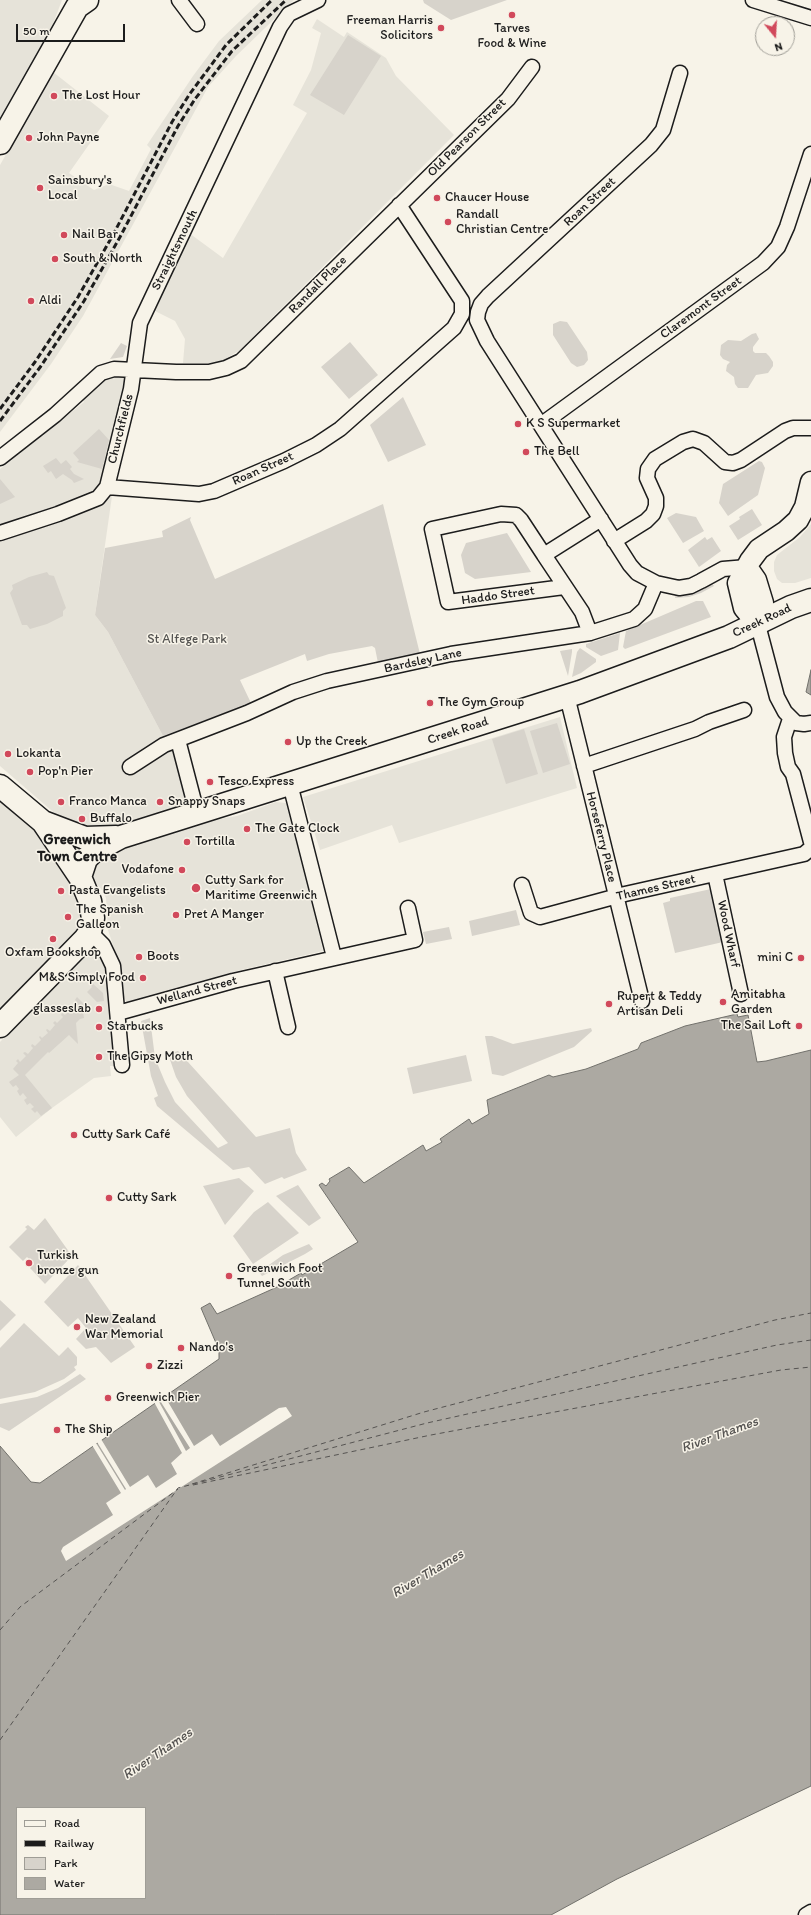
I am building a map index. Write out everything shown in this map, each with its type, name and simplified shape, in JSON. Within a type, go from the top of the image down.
[{"type":"main road","points":[[0,143],[80,2]]},
{"type":"main road","points":[[758,625],[744,608],[738,584],[747,567],[759,550],[786,531],[798,520],[806,507],[811,482]]},
{"type":"main road","name":"Creek Road","points":[[80,877],[86,859],[93,852],[121,837],[567,696],[758,625],[791,607],[811,600]]},
{"type":"main road","points":[[0,786],[43,822],[80,877],[93,918],[90,932],[0,1026]]},
{"type":"main road","name":"Creek Road","points":[[43,822],[85,838],[121,837]]},
{"type":"street","points":[[179,0],[197,24]]},
{"type":"street","name":"Straightsmouth","points":[[134,370],[140,323],[280,27],[289,14],[318,0]]},
{"type":"street","points":[[753,0],[811,18]]},
{"type":"street","name":"Old Pearson Street","points":[[399,205],[508,99],[532,68]]},
{"type":"street","name":"Roan Street","points":[[542,424],[482,333],[477,320],[481,304],[651,145],[663,130],[680,73]]},
{"type":"street","name":"Claremont Street","points":[[542,424],[763,263],[778,247],[787,227],[811,154]]},
{"type":"street","name":"Randall Place","points":[[134,370],[209,372],[226,368],[241,361],[399,205]]},
{"type":"street","name":"Roan Street","points":[[107,487],[199,494],[214,491],[316,445],[340,430],[454,328],[460,319],[463,307],[457,292],[399,205]]},
{"type":"street","points":[[0,458],[55,414],[101,373],[114,369],[134,370]]},
{"type":"street","name":"Churchfields","points":[[107,487],[134,370]]},
{"type":"street","points":[[542,424],[614,540],[637,574],[656,583],[679,588],[691,586],[723,569],[747,567]]},
{"type":"street","points":[[614,540],[646,521],[653,514],[656,506],[656,498],[648,478],[648,469],[655,459],[683,442],[693,439],[704,444],[725,462],[733,463],[741,460],[785,431],[794,428],[811,428]]},
{"type":"street","points":[[0,533],[58,514],[98,498],[107,487]]},
{"type":"street","name":"Haddo Street","points":[[564,587],[448,602],[432,529],[501,514],[516,515],[521,520],[582,612],[590,633]]},
{"type":"street","points":[[544,555],[601,519]]},
{"type":"street","name":"Bardsley Lane","points":[[130,767],[164,745],[247,713],[293,692],[327,682],[451,654],[590,633],[634,619],[640,616],[646,609],[656,583]]},
{"type":"street","points":[[758,625],[773,688],[785,712],[796,723],[811,723]]},
{"type":"street","name":"Horseferry Place","points":[[567,696],[642,1001]]},
{"type":"street","points":[[584,766],[695,729],[709,722],[744,710]]},
{"type":"street","points":[[790,718],[784,737],[785,754],[788,767],[793,774],[811,846]]},
{"type":"street","points":[[182,738],[197,813]]},
{"type":"street","points":[[290,784],[334,958]]},
{"type":"street","name":"Thames Street","points":[[522,885],[531,913],[540,917],[616,897],[804,854],[811,846]]},
{"type":"street","name":"Wood Wharf","points":[[715,874],[741,994]]},
{"type":"street","name":"Welland Street","points":[[118,1013],[234,981],[415,940],[408,908]]},
{"type":"street","points":[[90,932],[104,945],[113,966],[122,1065]]},
{"type":"street","points":[[276,971],[288,1027]]},
{"type":"street","points":[[806,1915],[811,1912]]},
{"type":"shaded area","points":[[0,0],[62,0],[53,24],[0,121]]},
{"type":"shaded area","points":[[262,0],[294,0],[236,56],[208,87],[83,316],[51,364],[0,432],[0,165],[53,72],[109,116],[69,173],[94,190],[109,184],[129,191],[151,149],[147,145],[193,76],[219,41]]},
{"type":"shaded area","points":[[317,19],[344,37],[347,32],[386,58],[396,76],[454,135],[240,350],[222,361],[210,363],[183,363],[185,339],[175,321],[151,309],[189,233],[223,258],[307,113],[293,105],[311,70],[321,33],[312,28]]},
{"type":"shaded area","points":[[112,376],[127,377],[102,483],[95,491],[59,507],[0,526],[0,469],[84,402],[81,398],[99,382]]},
{"type":"shaded area","points":[[112,496],[95,615],[108,632],[163,736],[173,749],[181,769],[187,802],[185,806],[98,831],[66,823],[0,766],[0,540],[82,512]]},
{"type":"shaded area","points":[[811,524],[811,578],[795,583],[782,583],[777,579],[774,571],[774,562],[777,555],[800,537]]},
{"type":"shaded area","points":[[560,717],[577,788],[399,843],[392,825],[320,850],[303,797]]},
{"type":"shaded area","points":[[0,799],[33,826],[70,873],[84,919],[79,930],[0,1012]]},
{"type":"shaded area","points":[[276,802],[286,803],[292,810],[323,951],[241,970],[151,995],[149,998],[127,1003],[124,997],[119,963],[108,930],[106,898],[102,890],[92,879],[91,865],[98,856],[214,820],[237,816]]},
{"type":"shaded area","points":[[90,952],[100,956],[106,968],[115,1066],[110,1066],[111,1076],[94,1078],[52,1108],[16,1137],[0,1117],[0,1042],[83,956]]},
{"type":"green space","points":[[423,0],[507,0],[451,20],[424,3]]},
{"type":"green space","points":[[348,35],[381,56],[344,115],[310,95]]},
{"type":"green space","points":[[560,321],[567,322],[587,352],[588,360],[584,365],[577,367],[571,363],[553,335],[553,324]]},
{"type":"green space","points":[[756,333],[759,339],[753,347],[753,351],[755,353],[766,353],[773,362],[773,366],[768,373],[756,375],[748,388],[738,388],[735,384],[734,377],[726,371],[727,365],[730,362],[723,359],[720,355],[721,345],[728,340],[741,341]]},
{"type":"green space","points":[[350,342],[378,375],[349,399],[321,367]]},
{"type":"green space","points":[[121,343],[127,346],[123,357],[110,359]]},
{"type":"green space","points":[[403,397],[426,445],[388,462],[370,425]]},
{"type":"green space","points":[[99,429],[109,440],[102,469],[77,462],[79,460],[73,453]]},
{"type":"green space","points":[[56,458],[61,464],[66,460],[72,467],[70,469],[74,474],[84,479],[74,483],[63,474],[56,479],[51,471],[48,473],[43,466]]},
{"type":"green space","points":[[759,461],[762,462],[765,468],[758,495],[728,516],[719,503],[723,484]]},
{"type":"green space","points":[[0,479],[15,497],[0,504]]},
{"type":"green space","name":"St Alfege Park","points":[[383,504],[420,654],[378,663],[375,648],[372,646],[329,654],[307,661],[305,654],[240,680],[251,703],[163,736],[108,632],[95,615],[105,548],[163,537],[162,531],[191,517],[190,520],[215,579]]},
{"type":"green space","points":[[752,509],[762,525],[738,540],[729,526],[740,519],[739,517]]},
{"type":"green space","points":[[676,513],[696,517],[704,531],[683,543],[667,518]]},
{"type":"green space","points":[[507,533],[531,572],[475,579],[465,573],[461,555],[466,543]]},
{"type":"green space","points":[[705,537],[707,540],[712,537],[721,551],[699,567],[688,550]]},
{"type":"green space","points":[[47,572],[49,575],[54,576],[66,608],[63,611],[63,616],[47,624],[30,629],[27,625],[22,625],[10,593],[13,589],[12,585],[29,577]]},
{"type":"green space","points":[[711,582],[714,586],[701,593],[689,597],[675,598],[676,593]]},
{"type":"green space","points":[[696,601],[703,601],[711,617],[625,649],[623,647],[626,631]]},
{"type":"green space","points":[[620,633],[618,650],[601,656],[586,647],[586,644]]},
{"type":"green space","points":[[580,648],[596,659],[596,662],[581,673],[572,677],[577,652]]},
{"type":"green space","points":[[572,649],[572,652],[568,676],[560,651]]},
{"type":"green space","points":[[557,723],[570,764],[543,773],[530,731]]},
{"type":"green space","points":[[524,729],[538,774],[506,784],[492,739]]},
{"type":"green space","points":[[711,889],[723,942],[675,953],[663,903],[670,901],[670,898]]},
{"type":"green space","points":[[516,910],[520,925],[472,936],[469,921]]},
{"type":"green space","points":[[449,927],[452,939],[426,944],[423,932]]},
{"type":"green space","points":[[92,983],[103,993],[104,1001],[97,1002],[87,992],[92,987],[90,984]]},
{"type":"green space","points":[[77,997],[86,1006],[87,1011],[83,1012],[84,1018],[80,1019],[76,1023],[78,1044],[69,1035],[49,1053],[48,1052],[25,1075],[52,1108],[41,1116],[37,1111],[35,1113],[31,1109],[34,1107],[30,1103],[27,1105],[24,1100],[27,1098],[23,1093],[20,1096],[17,1091],[19,1089],[16,1085],[13,1087],[9,1082],[19,1075],[13,1069],[18,1063],[16,1061],[18,1059],[20,1062],[26,1056],[23,1053],[25,1052],[28,1054],[33,1048],[31,1046],[32,1044],[35,1046],[41,1040],[39,1037],[40,1036],[42,1038],[48,1033],[46,1030],[47,1029],[50,1031],[55,1025],[53,1023],[55,1021],[57,1023],[63,1017],[61,1015],[62,1013],[65,1015],[70,1010],[68,1007],[70,1005],[72,1008],[77,1002],[75,1000]]},
{"type":"green space","points":[[150,1018],[155,1058],[175,1102],[218,1148],[228,1143],[187,1096],[176,1077],[168,1054],[178,1051],[256,1137],[290,1128],[296,1153],[307,1170],[284,1179],[282,1177],[265,1184],[249,1167],[233,1170],[157,1106],[154,1098],[158,1096],[151,1076],[141,1021]]},
{"type":"green space","points":[[591,1028],[592,1031],[574,1047],[503,1076],[492,1074],[485,1036],[492,1036],[513,1044]]},
{"type":"green space","points":[[466,1055],[472,1081],[413,1094],[407,1068]]},
{"type":"green space","points":[[239,1178],[254,1191],[225,1225],[203,1186]]},
{"type":"green space","points":[[298,1185],[321,1218],[309,1226],[276,1196]]},
{"type":"green space","points":[[268,1202],[299,1233],[253,1264],[233,1236],[254,1212]]},
{"type":"green space","points":[[45,1218],[72,1256],[45,1284],[30,1268],[34,1264],[27,1257],[23,1261],[9,1247],[27,1229],[25,1227],[28,1225],[34,1230]]},
{"type":"green space","points":[[309,1244],[313,1249],[305,1254],[262,1276],[259,1272],[283,1255]]},
{"type":"green space","points":[[78,1265],[135,1347],[111,1363],[96,1347],[86,1349],[76,1339],[86,1328],[78,1318],[68,1327],[44,1302]]},
{"type":"green space","points":[[0,1300],[16,1315],[0,1331]]},
{"type":"green space","points":[[24,1323],[59,1356],[68,1347],[77,1357],[77,1365],[74,1367],[76,1370],[64,1379],[35,1392],[0,1399],[0,1348]]},
{"type":"green space","points":[[80,1374],[86,1379],[9,1431],[0,1427],[0,1404],[37,1397],[58,1388]]},
{"type":"water","points":[[811,670],[811,695],[806,692]]},
{"type":"water","name":"River Thames","points":[[737,1014],[738,1017],[748,1015],[757,1062],[811,1050],[811,1786],[617,1879],[551,1915],[0,1915],[0,1446],[31,1482],[40,1483],[219,1359],[219,1350],[201,1308],[210,1303],[217,1314],[277,1287],[301,1273],[302,1275],[358,1242],[319,1185],[322,1183],[326,1186],[330,1181],[329,1179],[349,1167],[364,1183],[423,1145],[426,1151],[442,1142],[440,1139],[469,1119],[472,1124],[489,1114],[487,1100],[549,1075],[553,1077],[586,1069],[638,1049],[641,1043],[685,1026]]},
{"type":"pier","points":[[164,1395],[194,1446],[212,1434],[220,1446],[279,1408],[286,1407],[292,1416],[66,1561],[61,1551],[63,1547],[113,1515],[106,1503],[121,1493],[92,1445],[96,1443],[125,1490],[126,1489],[97,1442],[101,1439],[130,1487],[148,1475],[156,1488],[177,1474],[171,1463],[182,1453],[154,1402],[158,1400],[186,1451],[190,1448],[159,1399]]},
{"type":"ferry route","points":[[192,1484],[424,1412],[775,1320],[811,1313]]},
{"type":"ferry route","points":[[0,1740],[178,1488],[427,1423],[777,1345],[811,1340]]},
{"type":"ferry route","points":[[193,1485],[431,1435],[781,1370],[811,1367]]},
{"type":"ferry route","points":[[0,1630],[20,1607],[178,1489]]},
{"type":"railway","points":[[0,409],[35,362],[78,297],[114,233],[172,122],[189,95],[226,45],[272,0]]},
{"type":"railway","points":[[0,421],[41,366],[84,301],[120,237],[178,126],[195,99],[232,51],[286,0]]},
{"type":"place","name":"Tarves Food & Wine","points":[[512,15]]},
{"type":"place","name":"Freeman Harris Solicitors","points":[[441,28]]},
{"type":"place","name":"The Lost Hour","points":[[54,96]]},
{"type":"place","name":"John Payne","points":[[29,138]]},
{"type":"place","name":"Sainsbury's Local","points":[[40,188]]},
{"type":"place","name":"Chaucer House","points":[[437,198]]},
{"type":"place","name":"Randall Christian Centre","points":[[448,222]]},
{"type":"place","name":"Nail Bar","points":[[64,235]]},
{"type":"place","name":"South & North","points":[[55,259]]},
{"type":"place","name":"Aldi","points":[[31,301]]},
{"type":"place","name":"K S Supermarket","points":[[518,424]]},
{"type":"place","name":"The Bell","points":[[526,452]]},
{"type":"place","name":"The Gym Group","points":[[430,703]]},
{"type":"place","name":"Up the Creek","points":[[288,742]]},
{"type":"place","name":"Lokanta","points":[[8,754]]},
{"type":"place","name":"Pop'n Pier","points":[[30,772]]},
{"type":"place","name":"Tesco Express","points":[[210,782]]},
{"type":"place","name":"Franco Manca","points":[[61,802]]},
{"type":"place","name":"Snappy Snaps","points":[[160,802]]},
{"type":"place","name":"Buffalo","points":[[82,819]]},
{"type":"place","name":"The Gate Clock","points":[[247,829]]},
{"type":"place","name":"Tortilla","points":[[187,842]]},
{"type":"place","name":"Vodafone","points":[[182,870]]},
{"type":"place","name":"Cutty Sark for Maritime Greenwich","points":[[196,888]]},
{"type":"place","name":"Pasta Evangelists","points":[[61,891]]},
{"type":"place","name":"Pret A Manger","points":[[176,915]]},
{"type":"place","name":"The Spanish Galleon","points":[[68,917]]},
{"type":"place","name":"Oxfam Bookshop","points":[[53,939]]},
{"type":"place","name":"Boots","points":[[139,957]]},
{"type":"place","name":"mini C","points":[[801,958]]},
{"type":"place","name":"M&S Simply Food","points":[[143,978]]},
{"type":"place","name":"Amitabha Garden","points":[[723,1002]]},
{"type":"place","name":"Rupert & Teddy Artisan Deli","points":[[609,1004]]},
{"type":"place","name":"glasseslab","points":[[99,1009]]},
{"type":"place","name":"The Sail Loft","points":[[799,1026]]},
{"type":"place","name":"Starbucks","points":[[99,1027]]},
{"type":"place","name":"The Gipsy Moth","points":[[99,1057]]},
{"type":"place","name":"Cutty Sark Café","points":[[74,1135]]},
{"type":"place","name":"Cutty Sark","points":[[109,1198]]},
{"type":"place","name":"Turkish bronze gun","points":[[29,1263]]},
{"type":"place","name":"Greenwich Foot Tunnel South","points":[[229,1276]]},
{"type":"place","name":"New Zealand War Memorial","points":[[77,1327]]},
{"type":"place","name":"Nando's","points":[[181,1348]]},
{"type":"place","name":"Zizzi","points":[[149,1366]]},
{"type":"place","name":"Greenwich Pier","points":[[108,1398]]},
{"type":"place","name":"The Ship","points":[[57,1430]]},
{"type":"district","name":"Greenwich Town Centre","points":[[77,848]]}]
